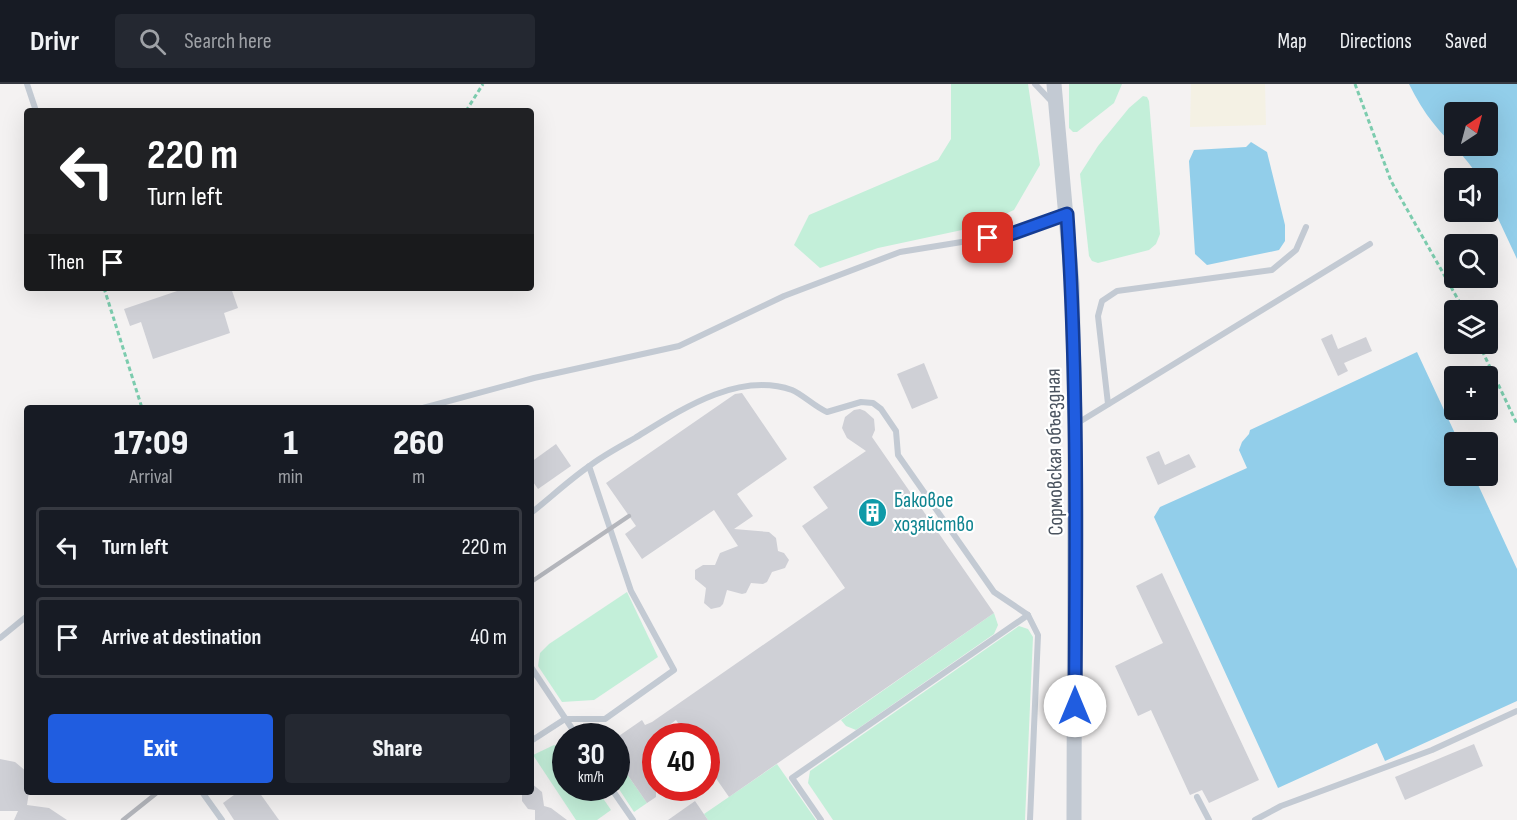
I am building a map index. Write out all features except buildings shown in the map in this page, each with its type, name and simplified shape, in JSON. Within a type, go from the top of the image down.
[{"type":"street","name":"Сормовская объездная","points":[[1054,84],[1072,284],[1076,424],[1074,820]]},
{"type":"lane","points":[[27,84],[35,108]]},
{"type":"lane","points":[[1035,84],[1056,106]]},
{"type":"lane","points":[[434,405],[534,378],[679,346],[784,297],[900,252],[1011,234],[1067,214]]},
{"type":"lane","points":[[1108,404],[1098,316],[1102,301],[1117,291],[1272,270],[1296,250],[1306,227]]},
{"type":"lane","points":[[1076,424],[1370,244]]},
{"type":"lane","points":[[534,511],[589,466],[664,420],[713,395],[742,387],[767,386],[794,391],[826,412],[861,402],[873,403],[881,409],[896,431],[898,455],[994,592],[1028,615],[1038,635],[1030,820]]},
{"type":"lane","points":[[534,739],[566,718],[605,719],[674,670],[631,591],[589,466]]},
{"type":"lane","points":[[821,820],[792,778],[1028,615]]},
{"type":"lane","points":[[0,638],[24,618]]},
{"type":"lane","points":[[534,671],[569,723]]},
{"type":"lane","points":[[1255,820],[1281,806],[1432,750],[1517,711]]},
{"type":"lane","points":[[204,795],[222,820]]},
{"type":"lane","points":[[1197,796],[1209,820]]},
{"type":"lane","points":[[620,801],[633,820]]},
{"type":"path","points":[[468,108],[483,84]]},
{"type":"path","points":[[1355,84],[1391,182],[1458,300]]},
{"type":"path","points":[[105,291],[141,405]]},
{"type":"path","points":[[1484,354],[1517,424]]},
{"type":"green space","points":[[951,84],[1028,84],[1040,165],[1014,210],[976,227],[878,248],[820,268],[794,245],[809,215],[938,160],[951,139]]},
{"type":"green space","points":[[1069,84],[1122,84],[1114,103],[1077,132],[1073,132],[1069,128]]},
{"type":"green space","points":[[1143,96],[1149,101],[1160,234],[1156,244],[1149,250],[1098,263],[1092,261],[1089,256],[1080,174],[1098,146],[1129,108]]},
{"type":"green space","points":[[627,592],[658,657],[594,700],[562,702],[538,666],[540,653],[549,644]]},
{"type":"green space","points":[[994,613],[998,625],[994,634],[856,730],[846,726],[841,720]]},
{"type":"green space","points":[[1019,626],[1028,629],[1033,637],[1025,820],[833,820],[808,783],[810,771]]},
{"type":"green space","points":[[552,746],[552,784],[534,757]]},
{"type":"green space","points":[[777,764],[816,820],[708,820],[704,814]]},
{"type":"green space","points":[[630,778],[642,796],[642,801],[647,803],[634,812],[627,801],[630,801]]},
{"type":"green space","points":[[563,801],[605,801],[611,810],[597,820],[576,820]]},
{"type":"sand","points":[[1191,84],[1265,84],[1266,125],[1190,127]]},
{"type":"water","points":[[1409,84],[1517,84],[1517,259],[1498,218],[1498,168],[1472,168],[1463,156],[1498,156],[1498,102],[1444,102],[1444,135],[1420,105]]},
{"type":"water","points":[[1251,142],[1267,152],[1285,225],[1285,241],[1279,250],[1207,265],[1195,254],[1189,161],[1194,150],[1246,147]]},
{"type":"water","points":[[1417,352],[1444,410],[1444,420],[1449,420],[1454,432],[1444,432],[1444,486],[1479,486],[1517,569],[1517,701],[1385,761],[1377,743],[1278,788],[1154,517],[1160,507],[1247,468],[1239,450],[1250,430]]},
{"type":"railway","points":[[534,580],[629,516]]},
{"type":"railway","points":[[123,820],[154,795]]},
{"type":"place","name":"Баковое хозяйство","points":[[873,512]]},
{"type":"route","points":[[988,238],[1011,234],[1067,214],[1072,284],[1076,424],[1075,706]]}]
